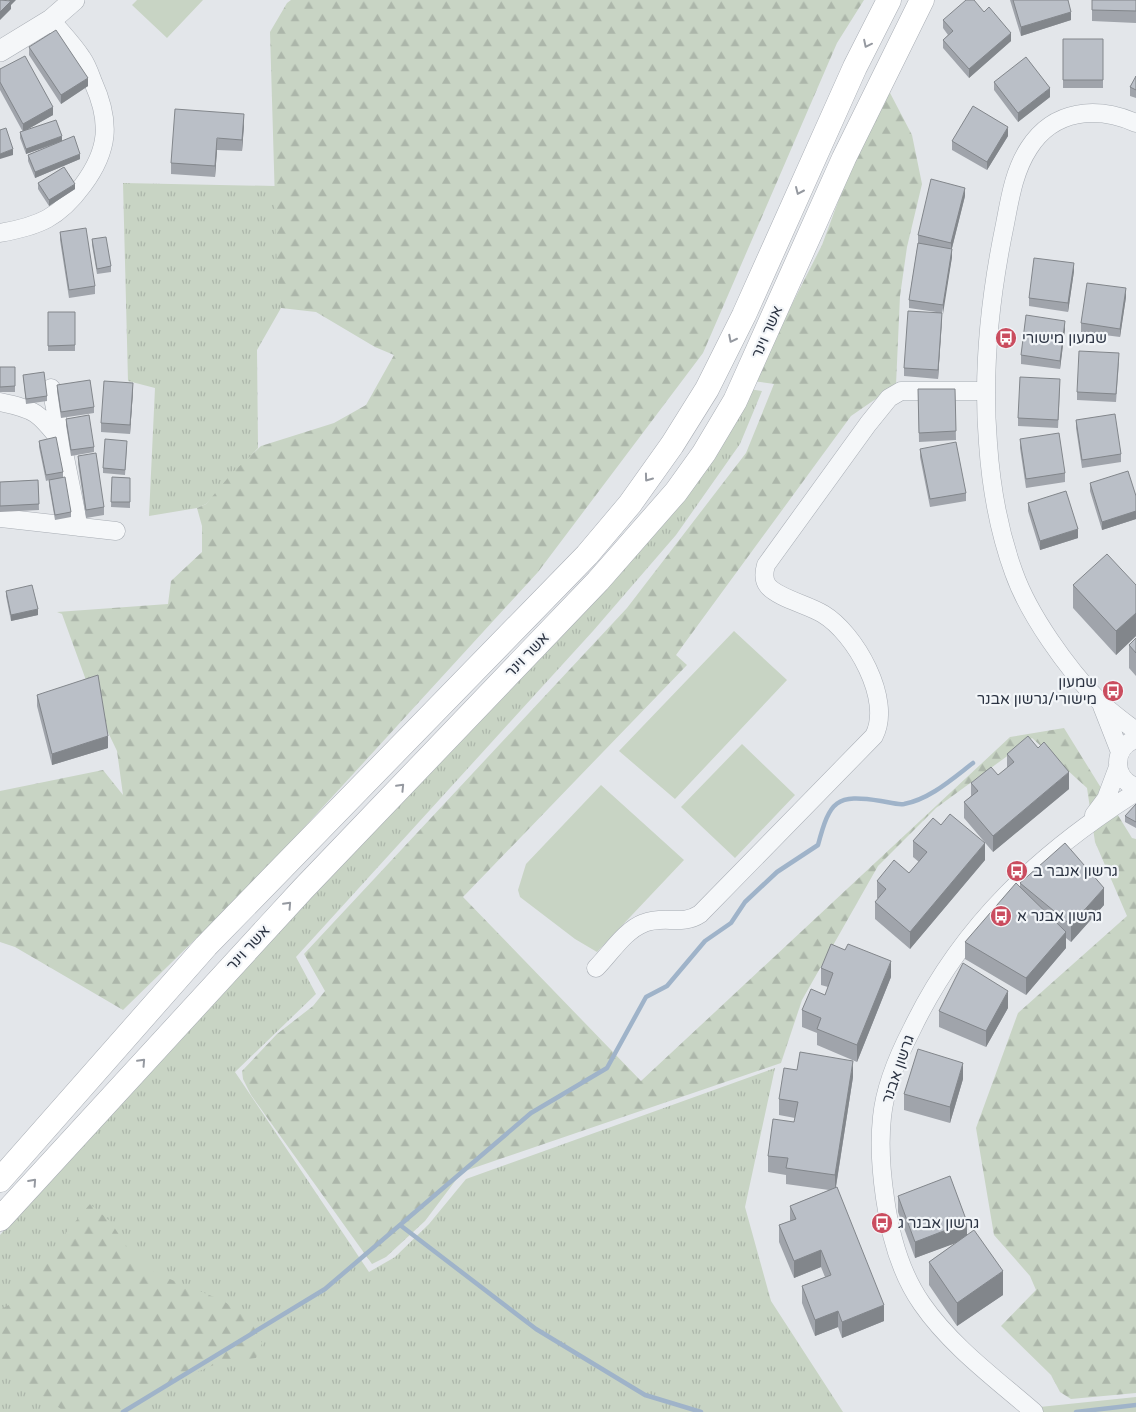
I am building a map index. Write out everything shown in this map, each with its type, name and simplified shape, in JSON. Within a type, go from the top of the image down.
[{"type":"main road","name":"אשר וינר","points":[[0,1180],[206,946],[587,555],[630,504],[672,446],[707,389],[744,315],[855,67],[889,0]]},
{"type":"main road","name":"אשר וינר","points":[[0,1218],[303,889],[598,581],[676,492],[704,454],[735,401],[844,158],[922,0]]},
{"type":"street","points":[[0,51],[51,20],[74,0]]},
{"type":"street","points":[[0,233],[47,220],[72,200],[90,175],[103,150],[106,124],[100,97],[82,58],[51,20]]},
{"type":"street","points":[[1136,123],[1117,114],[1093,111],[1070,116],[1048,127],[1029,147],[1016,176],[1001,243],[990,319],[986,391],[991,477],[1001,527],[1015,575],[1041,626],[1098,700],[1112,729],[1125,781],[1136,787]]},
{"type":"street","points":[[51,388],[79,527]]},
{"type":"street","points":[[596,968],[628,934],[644,923],[681,922],[692,920],[700,914],[874,736],[879,726],[880,713],[872,682],[859,650],[844,630],[825,615],[775,592],[767,586],[763,574],[766,565],[868,424],[890,398],[901,391],[986,391]]},
{"type":"street","points":[[0,402],[25,407],[38,413],[62,442]]},
{"type":"street","points":[[0,518],[116,531]]},
{"type":"street","points":[[1098,700],[1136,731]]},
{"type":"street","points":[[1119,760],[1127,743],[1136,739]]},
{"type":"street","name":"גרשון אבנר","points":[[1084,827],[1106,799],[1119,760]]},
{"type":"street","name":"גרשון אבנר","points":[[1034,1412],[942,1329],[922,1303],[907,1278],[887,1216],[880,1163],[882,1115],[890,1082],[905,1043],[925,1001],[956,952],[987,914],[1018,882],[1084,827],[1136,792]]},
{"type":"green space","points":[[137,0],[203,0],[167,38],[132,5]]},
{"type":"green space","points":[[291,0],[864,0],[837,43],[703,353],[538,572],[257,879],[123,1010],[15,947],[0,942],[0,791],[103,770],[123,795],[117,751],[95,705],[62,614],[57,612],[168,604],[171,581],[202,552],[202,526],[197,508],[206,504],[232,473],[261,446],[334,423],[366,405],[394,355],[375,347],[316,312],[281,308],[277,270],[270,32],[287,3]]},
{"type":"green space","points":[[889,91],[912,135],[922,184],[907,247],[900,296],[896,385],[851,416],[676,655],[687,665],[463,897],[641,1081],[1010,737],[1064,728],[1132,838],[1136,839],[1136,1393],[1071,1399],[1060,1392],[1051,1375],[1001,1326],[1036,1290],[1030,1276],[994,1235],[976,1128],[1018,1013],[1127,916],[1095,842],[1087,788],[1032,738],[936,808],[878,866],[802,1000],[781,1063],[462,1172],[425,1221],[386,1257],[372,1264],[251,1095],[243,1079],[242,1071],[277,1034],[313,1006],[325,991],[304,954],[627,608],[746,453],[774,384],[753,381],[822,245],[845,183]]},
{"type":"green space","points":[[123,183],[275,186],[281,308],[257,350],[258,448],[206,504],[197,508],[149,516],[155,388],[128,381]]},
{"type":"green space","points":[[749,389],[762,391],[740,444],[676,535],[593,631],[296,957],[316,994],[235,1072],[369,1272],[395,1257],[429,1224],[466,1179],[775,1068],[745,1207],[771,1301],[843,1412],[0,1412],[0,1235],[119,1103],[610,574]]},
{"type":"green space","points":[[734,631],[787,680],[675,799],[619,751]]},
{"type":"green space","points":[[742,744],[795,795],[735,858],[681,807]]},
{"type":"green space","points":[[601,785],[684,860],[597,952],[575,939],[520,897],[518,890],[526,864]]},
{"type":"green space","points":[[90,1204],[110,1221],[131,1253],[155,1273],[224,1301],[252,1323],[262,1343],[256,1358],[219,1363],[174,1381],[127,1412],[65,1412],[0,1365],[0,1310],[17,1300],[14,1295]]},
{"type":"green space","points":[[1136,1397],[1136,1412],[1036,1412],[1030,1408]]},
{"type":"building","points":[[0,0],[11,1],[0,12]]},
{"type":"building","points":[[966,0],[974,0],[984,12],[989,7],[1011,33],[969,69],[943,40],[953,31],[943,20]]},
{"type":"building","points":[[1013,0],[1068,0],[1071,12],[1021,27]]},
{"type":"building","points":[[1092,0],[1136,0],[1136,11],[1092,10]]},
{"type":"building","points":[[56,30],[88,78],[61,95],[29,47]]},
{"type":"building","points":[[1063,39],[1103,39],[1103,80],[1063,80]]},
{"type":"building","points":[[25,56],[53,107],[23,124],[0,82],[0,69]]},
{"type":"building","points":[[1026,57],[1050,88],[1018,113],[994,82]]},
{"type":"building","points":[[1136,76],[1136,90],[1130,87]]},
{"type":"building","points":[[973,106],[1008,127],[987,162],[952,141]]},
{"type":"building","points":[[175,109],[244,114],[242,140],[217,138],[215,166],[171,163]]},
{"type":"building","points":[[56,120],[62,136],[26,149],[20,132]]},
{"type":"building","points":[[6,128],[13,149],[0,154],[0,130]]},
{"type":"building","points":[[74,136],[80,154],[35,172],[28,155]]},
{"type":"building","points":[[64,167],[75,184],[49,200],[38,183]]},
{"type":"building","points":[[931,179],[965,188],[951,243],[918,235]]},
{"type":"building","points":[[86,228],[95,286],[69,290],[60,232]]},
{"type":"building","points":[[106,237],[111,266],[97,269],[92,239]]},
{"type":"building","points":[[918,243],[952,249],[943,305],[909,300]]},
{"type":"building","points":[[1034,258],[1074,263],[1068,303],[1029,298]]},
{"type":"building","points":[[1087,283],[1126,288],[1120,329],[1081,323]]},
{"type":"building","points":[[908,311],[942,313],[938,370],[904,368]]},
{"type":"building","points":[[48,312],[75,312],[75,345],[48,346]]},
{"type":"building","points":[[1026,315],[1065,321],[1060,361],[1021,355]]},
{"type":"building","points":[[1079,351],[1119,353],[1116,394],[1077,392]]},
{"type":"building","points":[[0,367],[15,367],[15,386],[0,387]]},
{"type":"building","points":[[44,372],[47,396],[26,399],[23,375]]},
{"type":"building","points":[[1020,377],[1060,379],[1058,420],[1018,418]]},
{"type":"building","points":[[90,380],[94,407],[61,412],[57,385]]},
{"type":"building","points":[[104,381],[133,383],[130,425],[101,423]]},
{"type":"building","points":[[918,389],[955,389],[956,431],[919,433]]},
{"type":"building","points":[[1115,414],[1121,454],[1082,460],[1076,420]]},
{"type":"building","points":[[89,415],[94,447],[71,450],[66,419]]},
{"type":"building","points":[[1059,433],[1065,473],[1026,479],[1020,439]]},
{"type":"building","points":[[56,437],[63,472],[46,475],[39,441]]},
{"type":"building","points":[[105,439],[127,441],[125,470],[103,468]]},
{"type":"building","points":[[956,442],[966,493],[930,499],[920,449]]},
{"type":"building","points":[[96,453],[104,507],[86,510],[78,456]]},
{"type":"building","points":[[1128,471],[1136,496],[1136,511],[1102,522],[1090,483]]},
{"type":"building","points":[[65,477],[71,512],[55,515],[49,480]]},
{"type":"building","points":[[112,477],[130,478],[130,502],[111,502]]},
{"type":"building","points":[[38,480],[39,504],[0,506],[0,482]]},
{"type":"building","points":[[1066,491],[1078,529],[1040,541],[1028,503]]},
{"type":"building","points":[[1107,554],[1136,585],[1136,613],[1116,631],[1073,585]]},
{"type":"building","points":[[32,585],[38,609],[11,615],[6,591]]},
{"type":"building","points":[[1136,638],[1136,653],[1129,645]]},
{"type":"building","points":[[98,675],[108,736],[52,754],[37,695]]},
{"type":"building","points":[[1028,736],[1038,748],[1044,742],[1069,772],[993,836],[964,802],[978,791],[971,783],[991,767],[998,775],[1014,762],[1007,754]]},
{"type":"building","points":[[1136,804],[1136,822],[1125,816]]},
{"type":"building","points":[[950,814],[985,843],[910,932],[875,902],[886,889],[877,881],[894,860],[909,873],[927,852],[913,841],[933,818],[941,825]]},
{"type":"building","points":[[1065,843],[1104,888],[1071,925],[1020,883]]},
{"type":"building","points":[[1016,883],[1066,932],[1026,978],[965,942]]},
{"type":"building","points":[[831,944],[845,950],[848,944],[891,961],[857,1045],[817,1029],[821,1018],[802,1010],[811,989],[825,995],[833,973],[821,968]]},
{"type":"building","points":[[963,963],[1008,991],[986,1031],[939,1011]]},
{"type":"building","points":[[918,1049],[963,1063],[950,1107],[904,1094]]},
{"type":"building","points":[[800,1052],[853,1061],[835,1175],[786,1168],[788,1158],[768,1156],[773,1119],[794,1122],[798,1102],[779,1099],[784,1068],[797,1070]]},
{"type":"building","points":[[950,1176],[967,1222],[915,1242],[898,1196]]},
{"type":"building","points":[[837,1187],[884,1305],[842,1322],[838,1311],[815,1320],[802,1286],[831,1275],[821,1250],[794,1261],[779,1225],[796,1219],[790,1206]]},
{"type":"building","points":[[974,1230],[1003,1271],[957,1303],[929,1262]]},
{"type":"waterway","points":[[123,1412],[325,1289],[531,1113],[607,1068],[646,997],[667,986],[705,941],[731,923],[745,902],[777,872],[818,845],[831,809],[837,804],[844,800],[854,799],[898,804],[914,801],[940,788],[973,763]]},
{"type":"waterway","points":[[400,1225],[536,1329],[645,1395],[701,1412]]},
{"type":"waterway","points":[[1076,1412],[1136,1405]]},
{"type":"place","name":"שמעון מישורי","points":[[1006,338]]},
{"type":"place","name":"שמעון מישורי/גרשון אבנר","points":[[1113,691]]},
{"type":"place","name":"גרשון אנבר ב","points":[[1017,871]]},
{"type":"place","name":"גרשון אבנר א","points":[[1001,916]]},
{"type":"place","name":"גרשון אבנר ג","points":[[882,1223]]}]
